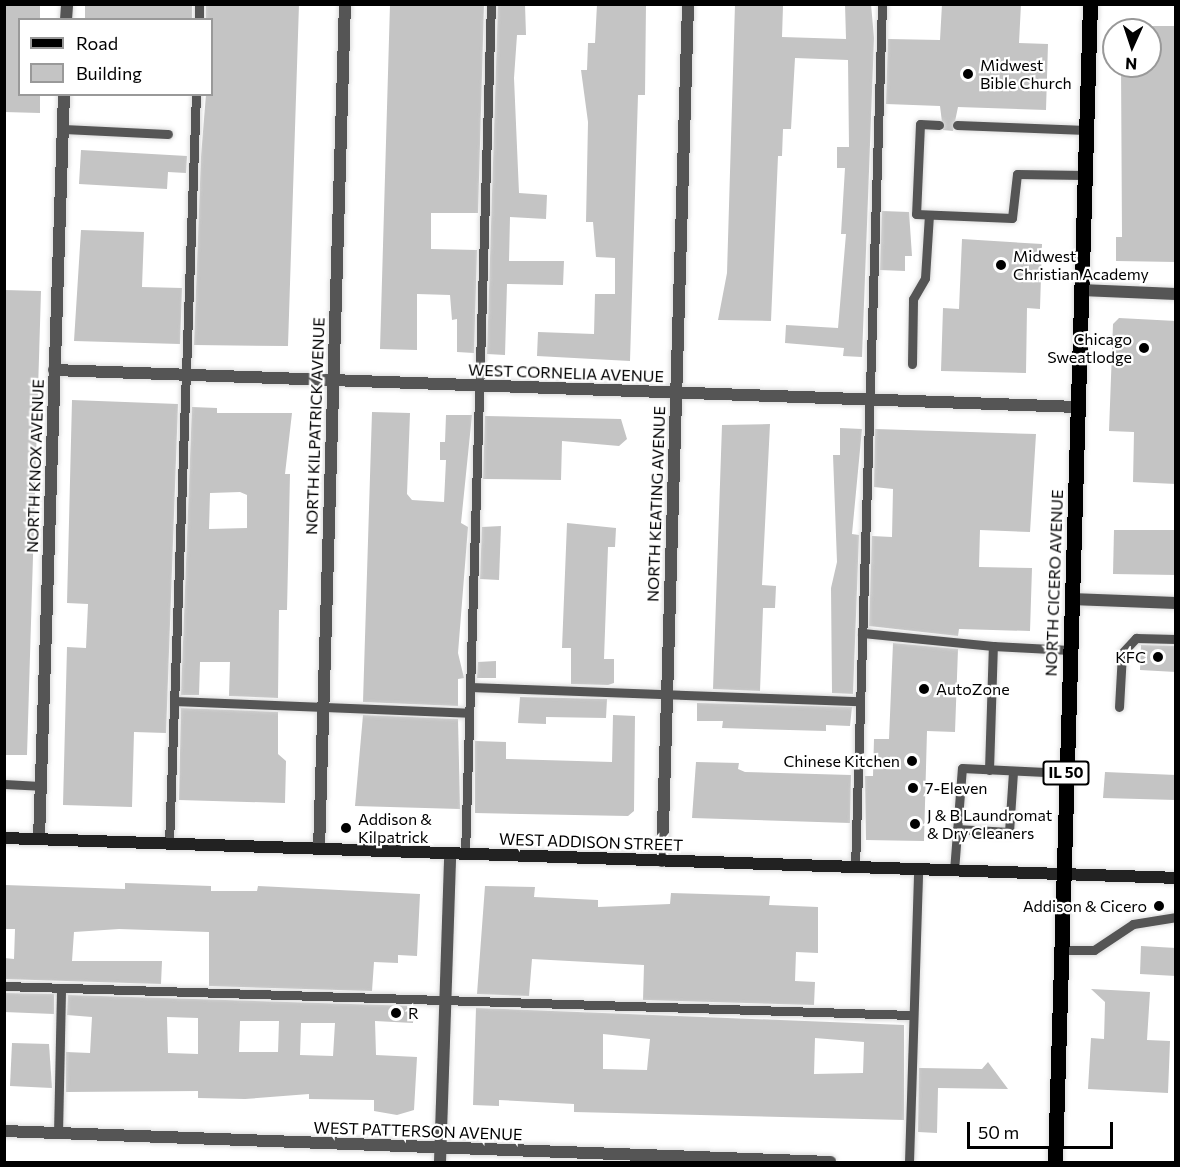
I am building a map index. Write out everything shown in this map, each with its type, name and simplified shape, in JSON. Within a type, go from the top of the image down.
[{"type":"main road","name":"NORTH CICERO AVENUE","points":[[1054,1162],[1090,4]]},
{"type":"main road","name":"WEST ADDISON STREET","points":[[4,838],[1176,878]]},
{"type":"street","name":"NORTH KILPATRICK AVENUE","points":[[319,849],[345,4]]},
{"type":"street","name":"NORTH KEATING AVENUE","points":[[662,861],[688,4]]},
{"type":"street","name":"NORTH KNOX AVENUE","points":[[39,839],[64,96]]},
{"type":"street","points":[[1081,290],[1176,294]]},
{"type":"street","name":"WEST CORNELIA AVENUE","points":[[54,370],[1077,407]]},
{"type":"street","points":[[1071,599],[1176,603]]},
{"type":"street","points":[[440,1162],[450,853]]},
{"type":"street","name":"WEST PATTERSON AVENUE","points":[[4,1131],[830,1162]]},
{"type":"lane","points":[[465,854],[491,4]]},
{"type":"lane","points":[[855,868],[882,4]]},
{"type":"lane","points":[[169,844],[196,96]]},
{"type":"lane","points":[[939,124],[920,124],[916,214],[1012,218],[1017,174],[1084,176]]},
{"type":"lane","points":[[957,125],[1086,130]]},
{"type":"lane","points":[[63,129],[168,134]]},
{"type":"lane","points":[[912,364],[913,299],[925,278],[929,215]]},
{"type":"lane","points":[[862,633],[993,646],[1070,650]]},
{"type":"lane","points":[[1119,707],[1122,653],[1136,638],[1176,639]]},
{"type":"lane","points":[[989,770],[993,646]]},
{"type":"lane","points":[[470,687],[860,701]]},
{"type":"lane","points":[[174,701],[469,713]]},
{"type":"lane","points":[[954,871],[962,768],[1066,773]]},
{"type":"lane","points":[[957,829],[1009,832],[1013,771]]},
{"type":"lane","points":[[4,784],[40,786]]},
{"type":"lane","points":[[909,1162],[918,870]]},
{"type":"lane","points":[[1060,950],[1094,950],[1133,924],[1176,916]]},
{"type":"lane","points":[[4,986],[913,1015]]},
{"type":"lane","points":[[58,1134],[61,988]]},
{"type":"building","points":[[4,4],[40,4],[40,18],[18,18],[18,96],[40,96],[40,113],[4,112]]},
{"type":"building","points":[[85,4],[192,4],[192,18],[85,18]]},
{"type":"building","points":[[206,4],[299,4],[288,346],[194,345],[201,157],[206,96],[213,96],[213,18],[206,18]]},
{"type":"building","points":[[390,4],[484,4],[478,213],[431,213],[431,249],[477,250],[474,353],[457,352],[457,319],[452,320],[450,295],[417,294],[417,350],[380,349]]},
{"type":"building","points":[[498,4],[525,4],[526,35],[517,35],[514,78],[519,193],[547,195],[546,219],[510,217],[509,261],[564,261],[563,285],[507,284],[505,355],[487,354]]},
{"type":"building","points":[[597,4],[646,4],[645,95],[638,95],[630,361],[537,356],[538,332],[594,334],[595,294],[615,294],[615,258],[596,257],[593,222],[586,222],[588,122],[581,70],[587,70],[588,43],[595,43]]},
{"type":"building","points":[[735,4],[783,6],[782,37],[846,39],[845,4],[871,4],[874,38],[862,357],[843,356],[844,348],[785,343],[786,325],[838,328],[846,234],[841,234],[845,168],[837,168],[837,147],[849,147],[848,60],[795,58],[791,129],[783,129],[782,156],[778,156],[771,321],[718,320],[727,273]]},
{"type":"building","name":"Midwest Bible Church","points":[[942,4],[1021,4],[1019,43],[1048,44],[1046,110],[958,107],[953,131],[943,130],[940,106],[886,104],[888,39],[940,40]]},
{"type":"building","points":[[1162,26],[1176,26],[1176,262],[1116,261],[1116,237],[1122,237],[1121,78],[1162,78]]},
{"type":"building","points":[[81,150],[187,156],[186,173],[168,172],[167,189],[79,184]]},
{"type":"building","points":[[882,211],[909,212],[912,256],[905,256],[905,271],[880,270]]},
{"type":"building","points":[[81,230],[144,232],[142,287],[182,288],[180,344],[74,341]]},
{"type":"building","points":[[962,239],[1042,244],[1040,309],[1027,308],[1026,373],[941,371],[943,308],[959,309]]},
{"type":"building","points":[[4,290],[41,291],[27,755],[4,755]]},
{"type":"building","points":[[1119,318],[1176,321],[1176,484],[1133,482],[1134,432],[1109,431],[1113,324]]},
{"type":"building","points":[[72,400],[178,404],[166,733],[134,732],[132,807],[63,805],[67,647],[86,648],[88,604],[67,603]]},
{"type":"building","points":[[192,407],[217,408],[217,413],[292,413],[285,474],[290,474],[287,610],[279,610],[278,698],[229,696],[230,662],[200,662],[199,695],[181,695]],"holes":[[[240,492],[247,495],[247,528],[209,529],[210,493]]]},
{"type":"building","points":[[372,412],[410,413],[407,494],[412,500],[444,502],[446,460],[440,460],[440,442],[445,442],[446,415],[472,415],[461,523],[468,527],[458,653],[464,678],[458,679],[458,706],[363,702]]},
{"type":"building","points":[[485,416],[621,419],[627,439],[619,446],[562,441],[561,480],[483,479]]},
{"type":"building","points":[[770,424],[762,585],[776,586],[775,608],[763,608],[760,691],[713,689],[722,425]]},
{"type":"building","points":[[840,428],[862,429],[852,534],[859,535],[853,694],[832,693],[831,588],[837,562],[833,455],[840,455]]},
{"type":"building","points":[[875,429],[1036,434],[1030,532],[980,530],[979,567],[1032,568],[1030,631],[959,629],[958,636],[869,626],[872,536],[892,537],[893,489],[874,487]]},
{"type":"building","points":[[567,523],[616,528],[615,547],[608,547],[604,659],[614,659],[614,683],[608,685],[571,684],[571,648],[562,648]]},
{"type":"building","points":[[501,526],[499,580],[480,579],[482,527]]},
{"type":"building","points":[[1114,530],[1176,530],[1176,575],[1113,574]]},
{"type":"building","points":[[893,643],[958,649],[955,732],[927,731],[924,841],[866,840],[865,776],[873,776],[874,739],[889,739]]},
{"type":"building","name":"KFC","points":[[1141,645],[1176,646],[1176,672],[1140,670]]},
{"type":"building","points":[[496,661],[496,678],[477,678],[478,662]]},
{"type":"building","points":[[520,697],[607,699],[606,718],[546,717],[546,724],[518,723]]},
{"type":"building","points":[[697,703],[852,707],[850,726],[826,725],[826,731],[722,728],[723,721],[697,721]]},
{"type":"building","points":[[181,708],[278,712],[278,754],[286,761],[285,803],[179,800]]},
{"type":"building","points":[[363,715],[458,719],[460,809],[355,806]]},
{"type":"building","points":[[613,715],[635,716],[634,811],[628,816],[475,813],[475,741],[506,742],[506,759],[612,762]]},
{"type":"building","points":[[696,762],[739,763],[738,769],[745,772],[851,775],[850,823],[692,818]]},
{"type":"building","points":[[1105,772],[1176,775],[1176,800],[1103,798]]},
{"type":"building","points":[[125,883],[211,886],[211,891],[257,891],[258,886],[420,894],[417,956],[398,955],[398,963],[374,962],[372,991],[209,986],[209,932],[119,929],[74,932],[72,961],[162,961],[161,984],[4,979],[4,958],[14,959],[15,929],[4,929],[4,885],[125,889]]},
{"type":"building","points":[[485,886],[535,887],[534,897],[598,900],[598,907],[670,904],[671,893],[770,896],[769,905],[818,907],[818,953],[796,952],[795,981],[815,982],[814,1005],[643,1000],[644,965],[532,959],[529,996],[477,994]]},
{"type":"building","points":[[1141,946],[1176,948],[1176,976],[1140,974]]},
{"type":"building","points":[[1091,989],[1150,992],[1147,1040],[1170,1041],[1168,1093],[1088,1089],[1091,1038],[1104,1039],[1105,1002]]},
{"type":"building","points":[[4,993],[54,994],[54,1014],[4,1012]]},
{"type":"building","points":[[68,995],[414,1006],[413,1023],[375,1021],[376,1055],[417,1057],[414,1110],[397,1115],[374,1111],[374,1100],[309,1099],[309,1094],[245,1099],[198,1098],[198,1091],[66,1092],[66,1052],[90,1053],[92,1017],[67,1015]],"holes":[[[167,1017],[198,1018],[198,1054],[168,1053]],[[240,1021],[279,1021],[278,1052],[239,1052]],[[301,1023],[335,1023],[333,1056],[300,1055]]]},
{"type":"building","points":[[476,1008],[904,1025],[904,1120],[574,1112],[574,1104],[499,1100],[499,1106],[473,1105]],"holes":[[[603,1034],[650,1039],[647,1070],[603,1069]],[[815,1038],[864,1042],[863,1073],[814,1074]]]},
{"type":"building","points":[[12,1043],[49,1044],[52,1088],[10,1086]]},
{"type":"building","points":[[988,1062],[1008,1089],[938,1088],[937,1133],[918,1132],[919,1068],[982,1069]]},
{"type":"place","name":"Midwest Bible Church","points":[[968,74]]},
{"type":"place","name":"Midwest Christian Academy","points":[[1001,265]]},
{"type":"place","name":"Chicago Sweatlodge","points":[[1144,348]]},
{"type":"place","name":"KFC","points":[[1158,657]]},
{"type":"place","name":"AutoZone","points":[[924,689]]},
{"type":"place","name":"Chinese Kitchen","points":[[912,761]]},
{"type":"place","name":"7-Eleven","points":[[913,788]]},
{"type":"place","name":"J & B Laundromat & Dry Cleaners","points":[[915,824]]},
{"type":"place","name":"Addison & Kilpatrick","points":[[346,828]]},
{"type":"place","name":"Addison & Cicero","points":[[1159,906]]},
{"type":"place","name":"R","points":[[396,1013]]}]
